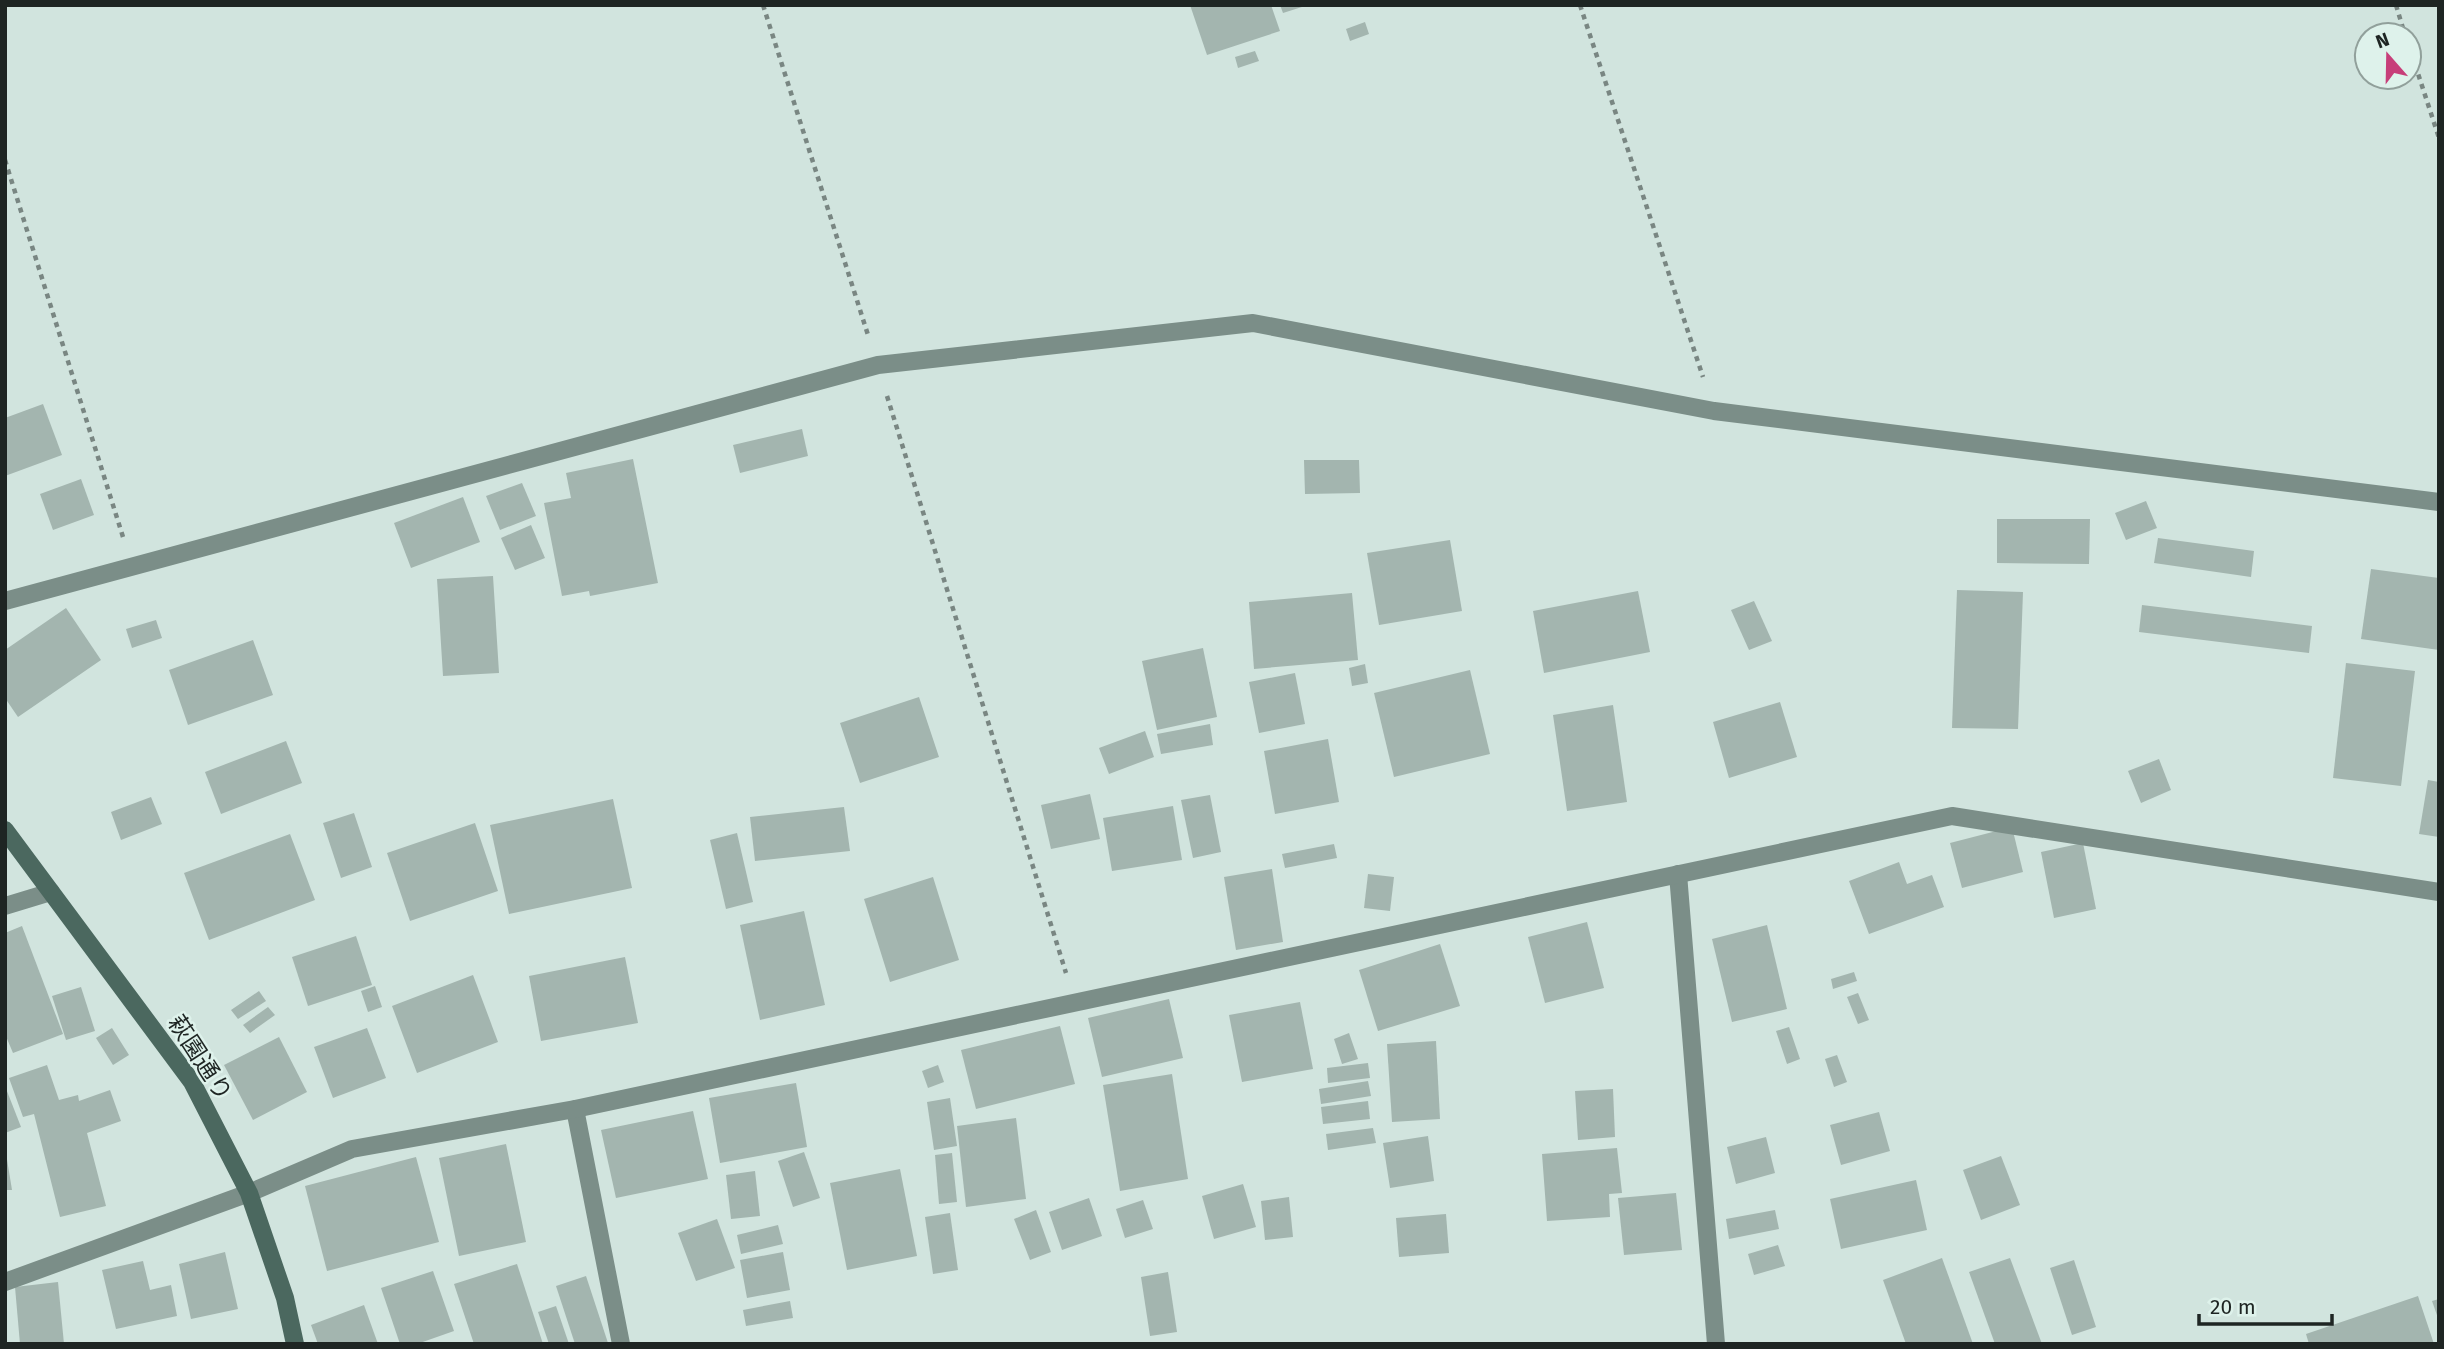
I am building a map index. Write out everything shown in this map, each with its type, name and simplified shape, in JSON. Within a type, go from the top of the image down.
[{"type":"street","points":[[5,601],[877,365],[1253,323],[1714,411],[2439,502]]},
{"type":"street","points":[[5,1282],[249,1193],[352,1149],[575,1109],[1952,816],[2439,892]]},
{"type":"street","name":"萩園通り","points":[[5,830],[192,1082],[249,1193],[285,1298],[295,1344]]},
{"type":"street","points":[[1678,874],[1716,1344]]},
{"type":"street","points":[[5,906],[51,892]]},
{"type":"street","points":[[575,1109],[621,1344]]},
{"type":"path","points":[[763,5],[1075,1002]]},
{"type":"path","points":[[1580,5],[1714,411]]},
{"type":"path","points":[[2423,89],[2439,138]]},
{"type":"path","points":[[5,160],[132,566]]},
{"type":"building","points":[[1190,5],[1271,5],[1280,31],[1207,55]]},
{"type":"building","points":[[1280,5],[1305,5],[1305,6],[1283,13]]},
{"type":"building","points":[[1365,22],[1369,34],[1350,41],[1346,29]]},
{"type":"building","points":[[1255,51],[1259,61],[1238,68],[1235,57]]},
{"type":"building","points":[[43,404],[62,455],[5,476],[5,418]]},
{"type":"building","points":[[802,429],[808,456],[740,473],[733,445]]},
{"type":"building","points":[[633,459],[658,583],[590,596],[589,591],[562,596],[544,503],[571,498],[566,473]]},
{"type":"building","points":[[1304,460],[1359,460],[1360,493],[1305,494]]},
{"type":"building","points":[[81,479],[94,515],[53,530],[40,494]]},
{"type":"building","points":[[522,483],[536,516],[500,530],[486,496]]},
{"type":"building","points":[[463,497],[480,542],[411,568],[394,523]]},
{"type":"building","points":[[2146,501],[2157,528],[2126,540],[2115,513]]},
{"type":"building","points":[[1997,519],[2090,519],[2089,564],[1997,563]]},
{"type":"building","points":[[531,525],[545,558],[515,570],[501,538]]},
{"type":"building","points":[[2158,538],[2254,551],[2251,577],[2154,563]]},
{"type":"building","points":[[1450,540],[1462,611],[1379,625],[1367,553]]},
{"type":"building","points":[[2371,569],[2439,578],[2439,650],[2361,639]]},
{"type":"building","points":[[493,576],[499,673],[443,676],[437,579]]},
{"type":"building","points":[[1957,590],[2023,592],[2018,729],[1952,728]]},
{"type":"building","points":[[1638,591],[1650,652],[1544,673],[1533,611]]},
{"type":"building","points":[[1352,593],[1358,660],[1254,669],[1249,602]]},
{"type":"building","points":[[1754,601],[1772,641],[1749,650],[1731,610]]},
{"type":"building","points":[[2142,605],[2312,626],[2309,653],[2139,632]]},
{"type":"building","points":[[66,608],[101,660],[18,717],[5,698],[5,650]]},
{"type":"building","points":[[156,620],[162,638],[132,648],[126,629]]},
{"type":"building","points":[[253,640],[273,695],[188,725],[169,670]]},
{"type":"building","points":[[1203,648],[1217,717],[1157,730],[1142,661]]},
{"type":"building","points":[[2346,663],[2415,671],[2401,786],[2333,778]]},
{"type":"building","points":[[1365,664],[1368,683],[1352,686],[1349,668]]},
{"type":"building","points":[[1470,670],[1490,754],[1394,777],[1374,693]]},
{"type":"building","points":[[1295,673],[1305,724],[1259,733],[1249,682]]},
{"type":"building","points":[[919,697],[939,757],[860,783],[840,723]]},
{"type":"building","points":[[1780,702],[1797,757],[1729,778],[1713,722]]},
{"type":"building","points":[[1613,705],[1627,802],[1567,811],[1553,715]]},
{"type":"building","points":[[1210,724],[1213,745],[1161,754],[1157,734]]},
{"type":"building","points":[[1145,731],[1154,757],[1109,774],[1099,748]]},
{"type":"building","points":[[1328,739],[1339,802],[1275,814],[1264,751]]},
{"type":"building","points":[[286,741],[302,783],[221,814],[205,772]]},
{"type":"building","points":[[2159,759],[2171,790],[2141,803],[2128,771]]},
{"type":"building","points":[[2428,780],[2439,782],[2439,837],[2419,834]]},
{"type":"building","points":[[1090,794],[1100,839],[1051,849],[1041,805]]},
{"type":"building","points":[[1210,795],[1221,852],[1193,858],[1181,800]]},
{"type":"building","points":[[151,797],[162,824],[121,840],[111,812]]},
{"type":"building","points":[[613,799],[632,888],[509,914],[490,825]]},
{"type":"building","points":[[1173,806],[1182,860],[1112,871],[1103,818]]},
{"type":"building","points":[[844,807],[850,851],[755,861],[750,817]]},
{"type":"building","points":[[354,813],[372,867],[341,878],[323,823]]},
{"type":"building","points":[[475,823],[498,891],[410,921],[387,853]]},
{"type":"building","points":[[2012,827],[2023,872],[1962,888],[1950,843]]},
{"type":"building","points":[[737,833],[753,902],[726,909],[710,840]]},
{"type":"building","points":[[290,834],[315,900],[209,940],[184,873]]},
{"type":"building","points":[[2083,843],[2096,909],[2054,918],[2041,852]]},
{"type":"building","points":[[1334,844],[1337,858],[1285,868],[1282,854]]},
{"type":"building","points":[[1899,862],[1907,884],[1932,875],[1944,907],[1869,934],[1849,881]]},
{"type":"building","points":[[1272,869],[1283,942],[1236,950],[1224,877]]},
{"type":"building","points":[[1368,874],[1394,877],[1390,911],[1364,908]]},
{"type":"building","points":[[933,877],[959,960],[890,982],[864,899]]},
{"type":"building","points":[[804,911],[825,1005],[760,1020],[740,925]]},
{"type":"building","points":[[1587,922],[1604,988],[1545,1003],[1528,937]]},
{"type":"building","points":[[1767,925],[1787,1009],[1732,1022],[1712,939]]},
{"type":"building","points":[[22,926],[63,1034],[13,1053],[5,1034],[5,933]]},
{"type":"building","points":[[356,936],[372,985],[308,1006],[292,957]]},
{"type":"building","points":[[1440,944],[1460,1006],[1378,1031],[1359,970]]},
{"type":"building","points":[[625,957],[638,1023],[541,1041],[529,976]]},
{"type":"building","points":[[1854,972],[1857,981],[1833,989],[1831,979]]},
{"type":"building","points":[[473,975],[498,1042],[417,1073],[392,1006]]},
{"type":"building","points":[[375,986],[382,1007],[368,1012],[361,991]]},
{"type":"building","points":[[81,987],[95,1031],[66,1040],[52,996]]},
{"type":"building","points":[[259,991],[266,1001],[238,1019],[231,1010]]},
{"type":"building","points":[[1858,993],[1869,1020],[1858,1024],[1847,997]]},
{"type":"building","points":[[1169,999],[1183,1058],[1102,1077],[1088,1018]]},
{"type":"building","points":[[1300,1002],[1313,1069],[1242,1082],[1229,1015]]},
{"type":"building","points":[[268,1007],[275,1015],[250,1033],[243,1025]]},
{"type":"building","points":[[1060,1026],[1075,1084],[976,1109],[961,1050]]},
{"type":"building","points":[[1789,1027],[1800,1059],[1787,1064],[1776,1031]]},
{"type":"building","points":[[112,1028],[129,1055],[113,1065],[96,1038]]},
{"type":"building","points":[[367,1028],[386,1078],[333,1098],[314,1047]]},
{"type":"building","points":[[1349,1033],[1358,1059],[1342,1064],[1334,1039]]},
{"type":"building","points":[[279,1037],[307,1092],[253,1120],[224,1065]]},
{"type":"building","points":[[1436,1041],[1440,1119],[1392,1122],[1387,1044]]},
{"type":"building","points":[[1837,1055],[1847,1082],[1834,1087],[1825,1059]]},
{"type":"building","points":[[1368,1063],[1370,1078],[1328,1083],[1327,1068]]},
{"type":"building","points":[[47,1065],[59,1100],[78,1095],[79,1101],[110,1090],[121,1121],[87,1133],[106,1206],[60,1217],[34,1114],[23,1117],[9,1078]]},
{"type":"building","points":[[938,1065],[944,1082],[928,1088],[922,1071]]},
{"type":"building","points":[[1172,1074],[1188,1179],[1120,1191],[1103,1085]]},
{"type":"building","points":[[1368,1081],[1371,1096],[1321,1104],[1319,1089]]},
{"type":"building","points":[[796,1083],[807,1147],[720,1163],[709,1098]]},
{"type":"building","points":[[5,1086],[21,1127],[5,1133]]},
{"type":"building","points":[[1613,1089],[1615,1137],[1578,1140],[1575,1091]]},
{"type":"building","points":[[950,1098],[957,1146],[934,1150],[927,1102]]},
{"type":"building","points":[[1368,1101],[1370,1119],[1323,1124],[1321,1107]]},
{"type":"building","points":[[693,1111],[708,1179],[616,1198],[601,1130]]},
{"type":"building","points":[[1879,1112],[1890,1151],[1841,1165],[1830,1125]]},
{"type":"building","points":[[1016,1118],[1026,1199],[966,1207],[957,1126]]},
{"type":"building","points":[[1373,1128],[1376,1143],[1328,1150],[1326,1134]]},
{"type":"building","points":[[1428,1136],[1434,1181],[1390,1188],[1383,1143]]},
{"type":"building","points":[[1766,1137],[1775,1173],[1736,1184],[1727,1147]]},
{"type":"building","points":[[506,1144],[526,1242],[459,1256],[439,1158]]},
{"type":"building","points":[[5,1147],[12,1190],[5,1190]]},
{"type":"building","points":[[1617,1148],[1622,1193],[1609,1194],[1610,1217],[1547,1221],[1542,1154]]},
{"type":"building","points":[[804,1152],[820,1198],[793,1207],[778,1161]]},
{"type":"building","points":[[952,1153],[957,1202],[939,1204],[935,1155]]},
{"type":"building","points":[[2001,1156],[2020,1205],[1981,1220],[1963,1170]]},
{"type":"building","points":[[416,1157],[439,1242],[327,1271],[305,1186]]},
{"type":"building","points":[[900,1169],[917,1256],[847,1270],[830,1183]]},
{"type":"building","points":[[755,1171],[760,1216],[731,1219],[726,1175]]},
{"type":"building","points":[[1916,1180],[1927,1230],[1841,1249],[1830,1199]]},
{"type":"building","points":[[1243,1184],[1256,1227],[1214,1239],[1202,1196]]},
{"type":"building","points":[[1676,1193],[1682,1250],[1624,1255],[1618,1198]]},
{"type":"building","points":[[1289,1197],[1293,1237],[1265,1240],[1261,1201]]},
{"type":"building","points":[[1089,1198],[1102,1236],[1062,1250],[1049,1212]]},
{"type":"building","points":[[1143,1200],[1153,1229],[1125,1238],[1116,1209]]},
{"type":"building","points":[[1036,1210],[1051,1252],[1030,1260],[1014,1219]]},
{"type":"building","points":[[1775,1210],[1779,1229],[1729,1239],[1726,1219]]},
{"type":"building","points":[[950,1213],[958,1270],[933,1274],[925,1217]]},
{"type":"building","points":[[1446,1214],[1449,1253],[1399,1257],[1396,1218]]},
{"type":"building","points":[[717,1219],[735,1268],[696,1281],[678,1233]]},
{"type":"building","points":[[778,1225],[783,1244],[741,1254],[737,1235]]},
{"type":"building","points":[[1778,1245],[1785,1266],[1754,1275],[1748,1254]]},
{"type":"building","points":[[225,1252],[238,1309],[191,1319],[179,1264]]},
{"type":"building","points":[[783,1252],[790,1290],[747,1298],[740,1260]]},
{"type":"building","points":[[1942,1258],[1973,1344],[1906,1344],[1883,1280]]},
{"type":"building","points":[[2010,1258],[2042,1344],[1995,1344],[1969,1272]]},
{"type":"building","points":[[2074,1260],[2096,1327],[2072,1335],[2050,1268]]},
{"type":"building","points":[[143,1261],[150,1290],[171,1285],[177,1316],[116,1329],[102,1270]]},
{"type":"building","points":[[517,1264],[543,1344],[474,1344],[454,1284]]},
{"type":"building","points":[[433,1271],[454,1331],[417,1344],[400,1344],[381,1288]]},
{"type":"building","points":[[1168,1272],[1177,1332],[1150,1336],[1141,1277]]},
{"type":"building","points":[[586,1276],[608,1343],[606,1344],[575,1344],[556,1286]]},
{"type":"building","points":[[58,1282],[64,1344],[20,1344],[15,1287]]},
{"type":"building","points":[[2418,1296],[2434,1344],[2309,1344],[2306,1334]]},
{"type":"building","points":[[2439,1299],[2439,1318],[2438,1318],[2432,1301]]},
{"type":"building","points":[[790,1301],[793,1318],[746,1326],[743,1310]]},
{"type":"building","points":[[364,1305],[378,1344],[318,1344],[311,1325]]},
{"type":"building","points":[[556,1306],[569,1344],[549,1344],[538,1312]]}]
